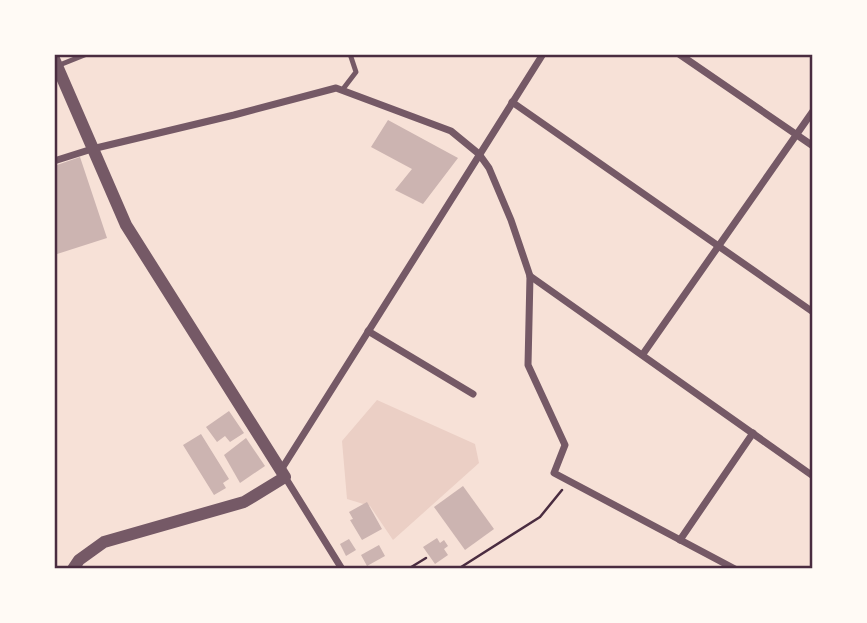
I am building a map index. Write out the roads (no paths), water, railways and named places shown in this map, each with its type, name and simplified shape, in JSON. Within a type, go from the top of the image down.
[{"type":"street","points":[[73,569],[90,550],[104,542],[244,502],[269,489],[283,474],[368,331],[543,54]]},
{"type":"street","points":[[679,54],[813,146]]},
{"type":"street","points":[[56,63],[126,225],[342,569]]},
{"type":"street","points":[[54,160],[336,88],[451,131],[479,153],[489,168],[511,220],[530,276],[528,365],[565,445],[554,473],[735,569]]},
{"type":"street","points":[[512,103],[813,312]]},
{"type":"street","points":[[643,354],[813,111]]},
{"type":"street","points":[[530,276],[813,476]]},
{"type":"street","points":[[368,331],[473,394]]},
{"type":"street","points":[[680,540],[753,433]]},
{"type":"lane","points":[[56,63],[87,54]]},
{"type":"lane","points":[[344,89],[356,72],[349,54]]}]
